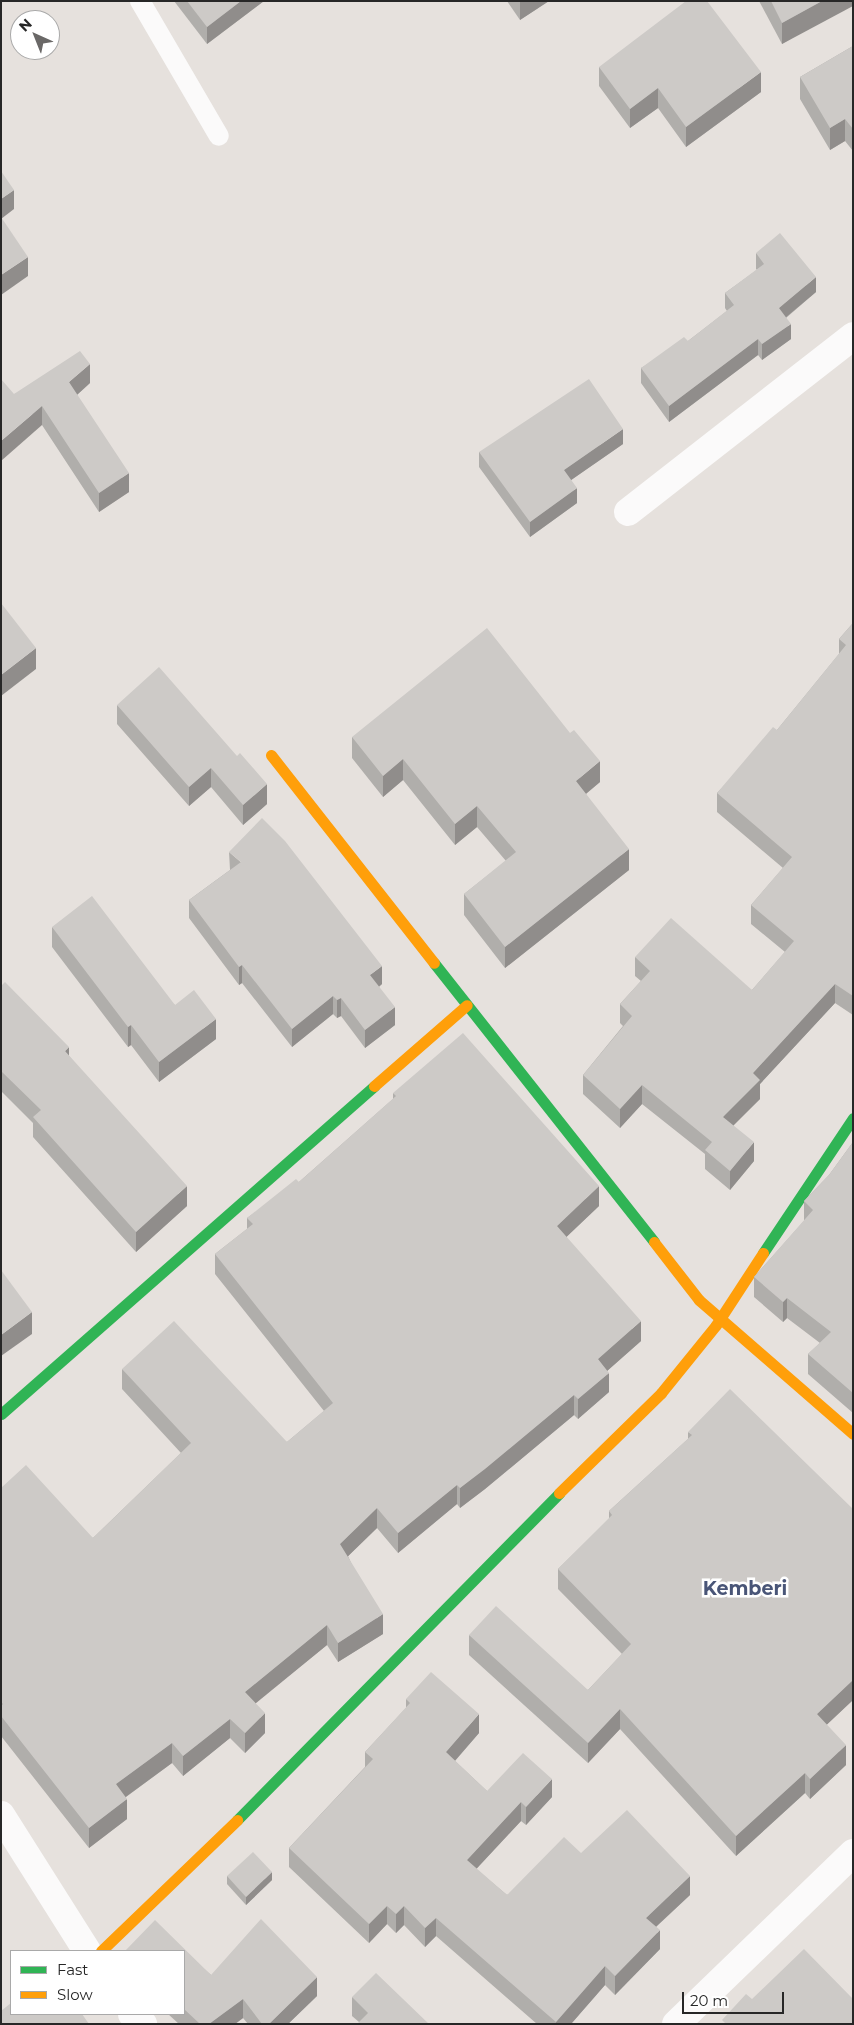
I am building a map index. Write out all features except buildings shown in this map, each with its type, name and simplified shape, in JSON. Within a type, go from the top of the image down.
[{"type":"street","points":[[628,512],[853,336]]},
{"type":"street","points":[[271,755],[699,1300],[853,1434]]},
{"type":"street","points":[[1,1414],[467,1005]]},
{"type":"street","points":[[102,1950],[234,1823],[465,1585],[660,1393],[721,1319],[853,1118]]},
{"type":"street","points":[[1,1815],[34,1863],[85,1950]]},
{"type":"street","points":[[676,2024],[853,1853]]},
{"type":"street","points":[[133,2015],[143,2024]]},
{"type":"lane","points":[[140,1],[219,136]]},
{"type":"traffic: fast","points":[[434,963],[654,1242]]},
{"type":"traffic: fast","points":[[1,1414],[374,1086]]},
{"type":"traffic: fast","points":[[763,1253],[853,1118]]},
{"type":"traffic: fast","points":[[237,1820],[559,1493]]},
{"type":"traffic: slow","points":[[271,755],[434,963]]},
{"type":"traffic: slow","points":[[374,1086],[467,1005]]},
{"type":"traffic: slow","points":[[654,1242],[699,1300],[853,1434]]},
{"type":"traffic: slow","points":[[559,1493],[661,1393],[716,1325],[763,1253]]},
{"type":"traffic: slow","points":[[102,1950],[237,1820]]},
{"type":"district","name":"Kemberi","points":[[745,1589]]}]
